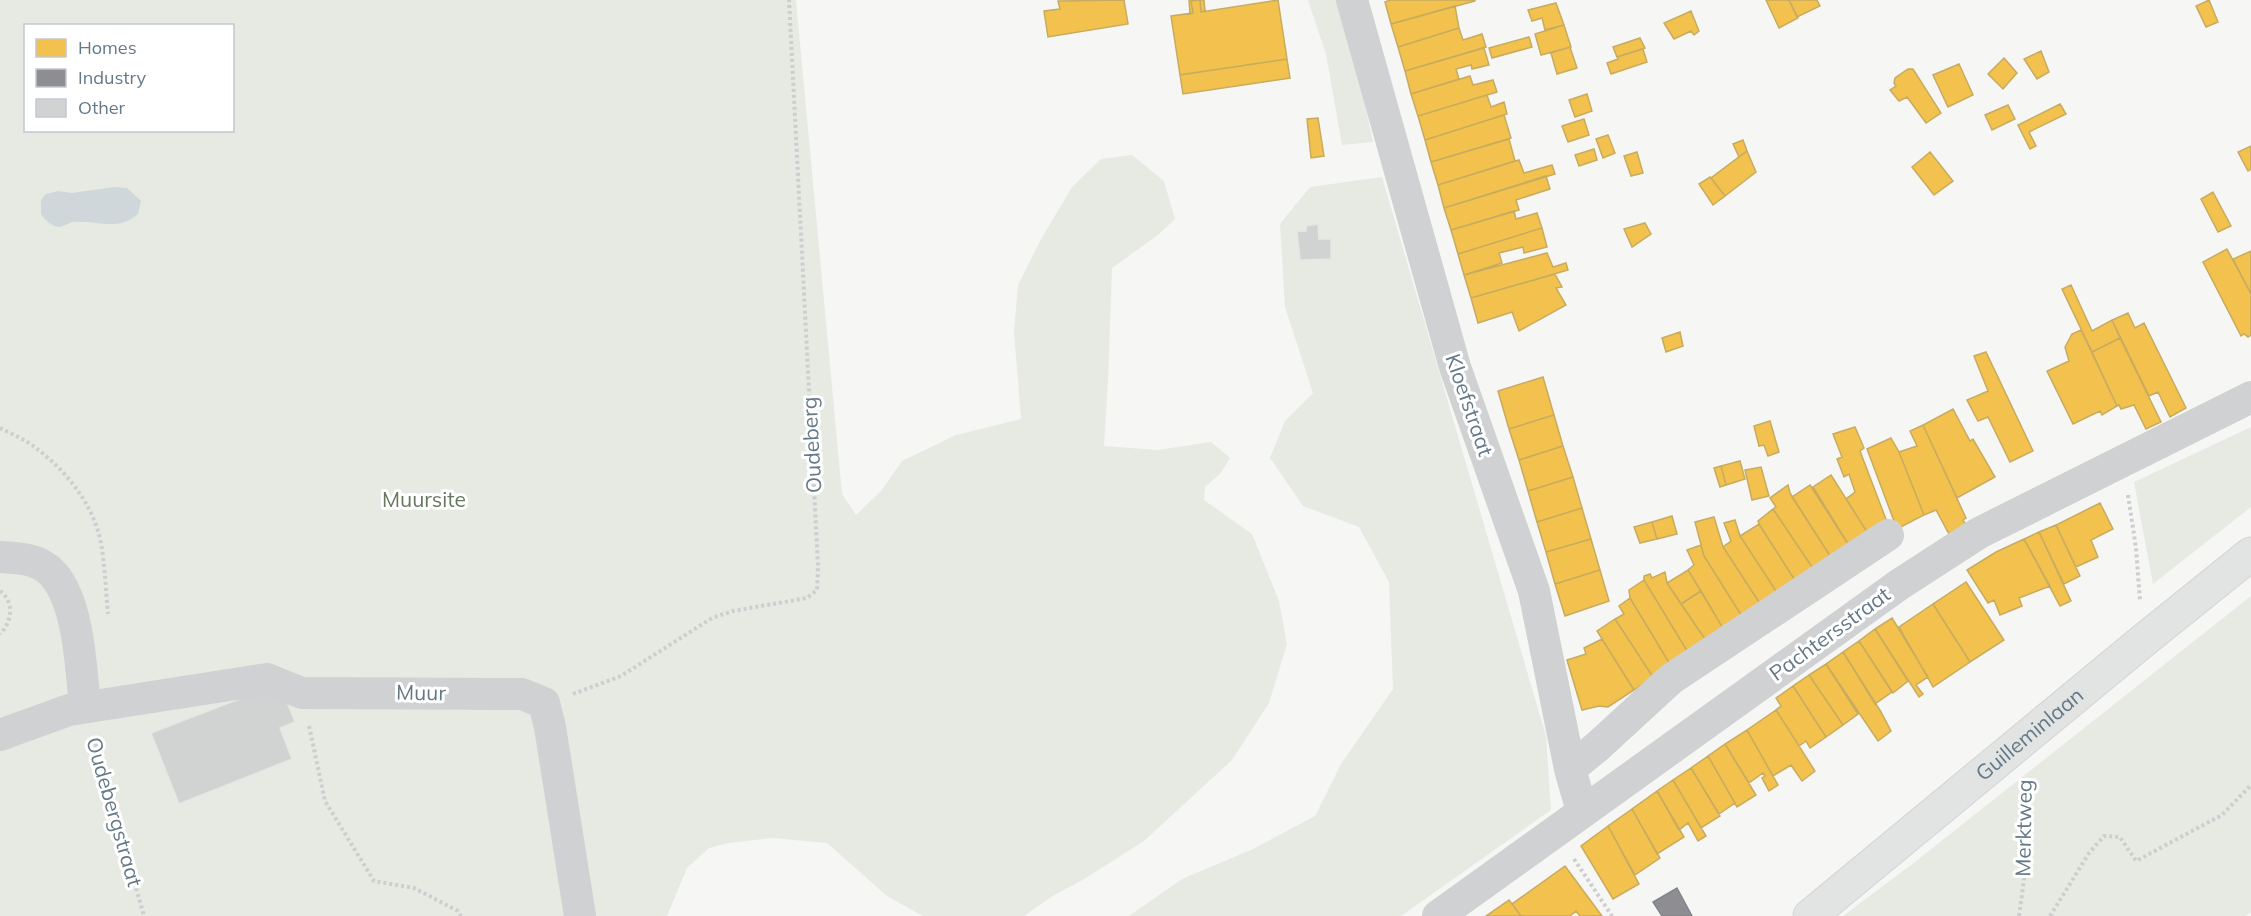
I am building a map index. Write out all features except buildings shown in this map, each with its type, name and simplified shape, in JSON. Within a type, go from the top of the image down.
[{"type":"main road","name":"Guilleminlaan","points":[[1810,916],[2251,554]]},
{"type":"street","name":"Kloefstraat","points":[[1352,0],[1455,367],[1534,591],[1570,769],[1582,811]]},
{"type":"street","name":"Pachtersstraat","points":[[1438,916],[1900,584],[1979,534],[2251,397]]},
{"type":"street","points":[[1570,769],[1671,679],[1888,535]]},
{"type":"street","points":[[0,557],[37,562],[49,570],[59,582],[72,610],[79,645],[85,707],[44,717],[0,735]]},
{"type":"street","name":"Muur","points":[[85,707],[267,679],[302,693],[522,694],[543,703]]},
{"type":"street","points":[[543,703],[550,727],[580,916]]},
{"type":"path","name":"Oudeberg","points":[[543,703],[598,686],[621,676],[712,618],[732,611],[807,598],[817,590],[818,566],[789,0]]},
{"type":"path","points":[[0,428],[35,447],[56,465],[80,492],[91,512],[102,548],[109,620]]},
{"type":"path","points":[[2128,500],[2136,548],[2144,640]]},
{"type":"path","points":[[0,591],[9,602],[11,610],[6,628],[0,634]]},
{"type":"path","points":[[302,693],[325,801],[374,881],[414,888],[458,911],[461,916]]},
{"type":"path","name":"Oudebergstraat","points":[[85,707],[144,916]]},
{"type":"path","name":"Merktweg","points":[[2019,916],[2025,873],[2024,740]]},
{"type":"path","points":[[2050,916],[2089,853],[2104,836],[2120,837],[2136,861],[2222,815],[2251,786]]},
{"type":"path","points":[[1568,850],[1612,916]]},
{"type":"green space","name":"Muursite","points":[[0,0],[796,0],[842,494],[856,515],[881,491],[902,461],[956,435],[1021,419],[1014,332],[1018,285],[1040,241],[1072,187],[1101,159],[1132,155],[1164,181],[1175,219],[1158,235],[1112,268],[1104,446],[1158,450],[1211,442],[1230,458],[1220,474],[1205,487],[1204,500],[1252,534],[1279,601],[1287,644],[1269,703],[1232,760],[1144,841],[1051,897],[1024,916],[923,916],[887,896],[827,843],[773,838],[729,843],[709,848],[687,868],[667,916],[0,916]]},
{"type":"green space","points":[[1308,0],[1343,0],[1373,142],[1342,145],[1326,54]]},
{"type":"green space","points":[[1382,177],[1546,736],[1551,810],[1401,916],[1129,916],[1182,879],[1253,849],[1315,816],[1341,764],[1393,689],[1389,582],[1359,527],[1303,506],[1270,458],[1285,421],[1313,393],[1285,307],[1280,224],[1310,187]]},
{"type":"green space","points":[[2251,427],[2251,507],[2153,584],[2134,482]]},
{"type":"green space","points":[[2251,596],[2251,912],[2246,916],[1843,916],[1911,865]]},
{"type":"shaded area","points":[[114,187],[127,188],[141,201],[138,214],[123,223],[73,222],[57,227],[41,214],[41,200],[46,194]]}]
